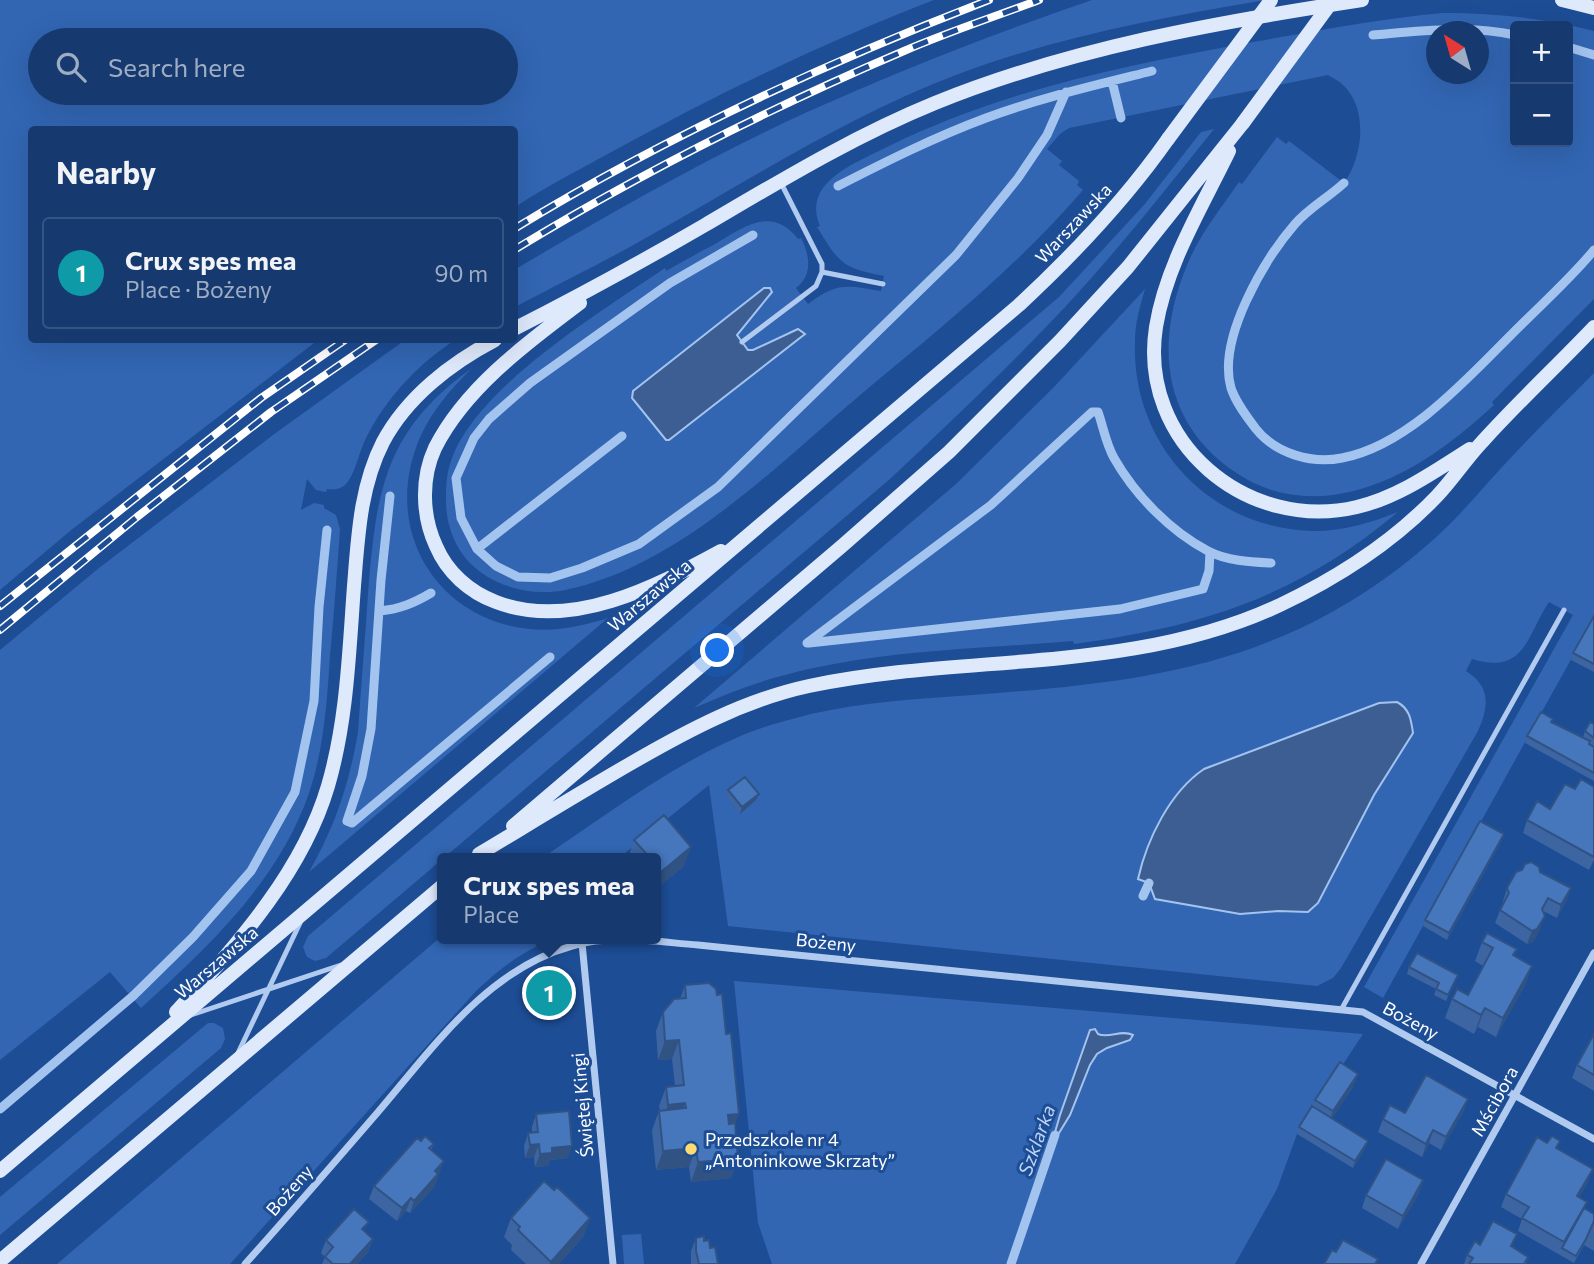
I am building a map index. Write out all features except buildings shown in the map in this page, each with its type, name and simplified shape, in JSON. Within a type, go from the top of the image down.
[{"type":"main road","name":"Warszawska","points":[[0,1171],[1046,280],[1129,191],[1271,0]]},
{"type":"main road","points":[[481,853],[949,452],[1052,349],[1128,267],[1243,123],[1333,0]]},
{"type":"main road","points":[[518,327],[615,278],[780,181],[889,123],[977,86],[1125,44],[1294,10],[1362,0]]},
{"type":"main road","points":[[1562,0],[1594,8]]},
{"type":"main road","points":[[1243,123],[1176,261],[1156,327],[1154,357],[1160,396],[1188,450],[1216,477],[1253,500],[1292,510],[1314,512],[1357,507],[1383,499],[1480,443]]},
{"type":"main road","points":[[615,278],[513,357],[484,384],[450,424],[434,451],[426,481],[425,510],[437,549],[455,576],[478,595],[516,608],[556,612],[595,605],[658,582],[691,568],[755,530]]},
{"type":"main road","points":[[482,853],[710,719],[781,694],[849,678],[1152,647],[1202,635],[1280,605],[1353,565],[1393,537],[1438,495],[1480,443],[1594,327]]},
{"type":"main road","points":[[115,1073],[155,1035],[250,925],[288,873],[311,831],[328,786],[341,727],[360,517],[372,469],[384,440],[414,401],[448,370],[490,343]]},
{"type":"main road","points":[[0,1261],[437,890]]},
{"type":"street","name":"Bożeny","points":[[661,942],[1363,1012],[1594,1139]]},
{"type":"street","name":"Bożeny","points":[[245,1264],[436,1045],[478,1002],[526,965],[578,944]]},
{"type":"street","name":"Świętej Kingi","points":[[582,944],[613,1264]]},
{"type":"street","name":"Mścibora","points":[[1421,1264],[1594,953]]},
{"type":"lane","points":[[743,342],[816,286],[822,272],[820,256],[780,181]]},
{"type":"lane","points":[[822,272],[883,284]]},
{"type":"lane","points":[[1341,1010],[1564,610]]},
{"type":"lane","points":[[234,1063],[305,911]]},
{"type":"lane","points":[[178,1019],[354,961]]},
{"type":"shaded area","points":[[0,0],[934,0],[853,33],[733,88],[655,128],[518,205],[518,126],[28,126],[28,343],[314,343],[70,531],[0,590]]},
{"type":"shaded area","points":[[1092,0],[1265,0],[1070,39],[994,62],[916,91],[838,129],[634,245],[518,305],[518,268],[621,208],[805,113],[983,39]]},
{"type":"shaded area","points":[[1442,13],[1500,15],[1543,21],[1510,21],[1510,147],[1573,147],[1573,27],[1594,31],[1594,299],[1492,402],[1494,405],[1460,435],[1423,461],[1383,481],[1339,494],[1300,496],[1274,491],[1238,474],[1212,454],[1193,431],[1179,406],[1171,379],[1171,322],[1177,293],[1188,263],[1218,211],[1277,137],[1286,144],[1289,141],[1344,183],[1350,172],[1359,147],[1360,119],[1351,94],[1328,75],[1069,128],[1060,134],[1047,149],[1062,161],[1059,165],[1079,181],[1077,185],[1083,190],[1031,246],[976,298],[758,483],[685,537],[646,560],[606,578],[565,590],[539,592],[512,587],[488,577],[468,561],[458,546],[448,522],[446,487],[451,461],[465,433],[486,406],[544,353],[665,268],[666,271],[747,226],[768,221],[778,223],[798,239],[801,238],[808,264],[805,277],[796,288],[808,304],[827,292],[843,287],[881,291],[884,276],[859,270],[843,262],[817,227],[820,226],[816,211],[818,197],[825,186],[847,167],[931,127],[1020,95],[1066,82],[1206,51],[1347,26]]},
{"type":"shaded area","points":[[1214,129],[1066,306],[1002,372],[890,479],[450,853],[437,853],[437,864],[326,958],[315,961],[307,957],[303,947],[308,936],[1059,297],[1144,205],[1201,132]]},
{"type":"shaded area","points":[[764,288],[770,288],[772,292],[737,335],[748,350],[798,329],[805,334],[666,440],[632,398],[633,391]]},
{"type":"shaded area","points":[[1145,289],[1135,341],[1137,378],[1146,413],[1162,445],[1183,473],[1209,496],[1239,514],[1273,526],[1310,531],[1355,526],[1398,512],[1323,566],[1285,586],[1207,617],[1121,637],[1074,644],[1073,641],[964,649],[856,660],[773,678],[694,708],[956,484],[1053,388]]},
{"type":"shaded area","points":[[401,343],[451,343],[416,371],[383,409],[366,438],[353,473],[345,485],[338,489],[327,489],[326,492],[316,490],[307,479],[301,510],[314,503],[324,505],[324,508],[336,515],[340,529],[337,577],[326,708],[318,760],[309,793],[280,855],[239,911],[141,1008],[110,972],[0,1060],[0,650],[99,568],[277,432]]},
{"type":"shaded area","points":[[472,368],[448,394],[427,423],[417,445],[409,477],[408,509],[414,539],[426,566],[444,589],[468,608],[496,622],[549,630],[608,618],[309,872],[334,821],[358,732],[371,558],[381,494],[390,466],[403,440],[420,416]]},
{"type":"shaded area","points":[[1594,373],[1594,618],[1383,998],[1364,987],[1573,615],[1549,602],[1529,640],[1514,657],[1503,662],[1490,663],[1472,659],[1466,671],[1480,684],[1486,698],[1478,731],[1341,968],[1333,978],[1317,986],[728,926],[709,785],[625,853],[549,853],[685,764],[736,738],[773,724],[811,714],[871,704],[1049,689],[1125,679],[1200,664],[1273,640],[1346,604],[1413,557],[1453,521]]},
{"type":"shaded area","points":[[1397,702],[1407,711],[1413,733],[1374,795],[1318,903],[1308,912],[1240,914],[1155,899],[1149,883],[1138,879],[1147,848],[1171,803],[1204,769],[1379,703]]},
{"type":"shaded area","points":[[437,940],[437,944],[542,944],[512,961],[476,991],[230,1264],[57,1264]]},
{"type":"shaded area","points":[[734,981],[1363,1034],[1297,1134],[1277,1189],[1235,1264],[772,1264],[758,1223]]},
{"type":"shaded area","points":[[208,1023],[223,1028],[225,1039],[221,1048],[0,1235],[0,1197]]},
{"type":"shaded area","points":[[1095,1029],[1102,1035],[1133,1035],[1130,1040],[1097,1054],[1070,1115],[1051,1146],[1090,1030]]},
{"type":"shaded area","points":[[641,1234],[644,1264],[624,1264],[622,1235]]},
{"type":"waterway","points":[[1373,35],[1462,30],[1510,34]]},
{"type":"waterway","points":[[1573,49],[1594,55]]},
{"type":"waterway","points":[[838,186],[930,141],[986,118],[1047,98],[1152,71]]},
{"type":"waterway","points":[[1112,81],[1121,118]]},
{"type":"waterway","points":[[753,235],[670,283],[530,383],[489,419],[474,438],[456,478],[461,518],[477,549],[496,566],[518,577],[550,578],[582,568],[639,544],[718,487],[956,255],[1018,178],[1047,135],[1066,92]]},
{"type":"waterway","points":[[1344,183],[1301,218],[1283,239],[1246,301],[1231,347],[1228,368],[1231,388],[1239,404],[1264,438],[1295,455],[1319,460],[1342,458],[1367,451],[1416,423],[1461,385],[1594,250]]},
{"type":"waterway","points":[[807,643],[991,505],[1092,412],[1098,412],[1109,447],[1123,472],[1167,523],[1194,543],[1215,554],[1239,560],[1271,563]]},
{"type":"waterway","points":[[477,549],[622,436]]},
{"type":"waterway","points":[[390,496],[381,580],[371,729],[362,776],[347,821],[352,823],[550,657]]},
{"type":"waterway","points":[[0,1109],[133,996],[193,937],[251,871],[295,792],[314,701],[319,607],[327,530]]},
{"type":"waterway","points":[[809,643],[1120,609],[1203,589],[1209,571],[1210,552]]},
{"type":"waterway","points":[[380,611],[407,605],[431,593]]},
{"type":"waterway","name":"Szklarka","points":[[1143,896],[1149,883]]},
{"type":"waterway","name":"Szklarka","points":[[1011,1264],[1055,1135]]},
{"type":"railway","points":[[518,227],[629,163],[747,104],[867,49],[989,0]]},
{"type":"railway","points":[[518,248],[609,195],[755,119],[921,44],[1039,0]]},
{"type":"railway","points":[[0,606],[261,398],[341,343]]},
{"type":"railway","points":[[0,630],[137,517],[271,412],[372,343]]},
{"type":"place","name":"Crux spes mea","points":[[549,993]]},
{"type":"place","name":"Przedszkole nr 4 „Antoninkowe Skrzaty”","points":[[691,1149]]}]
